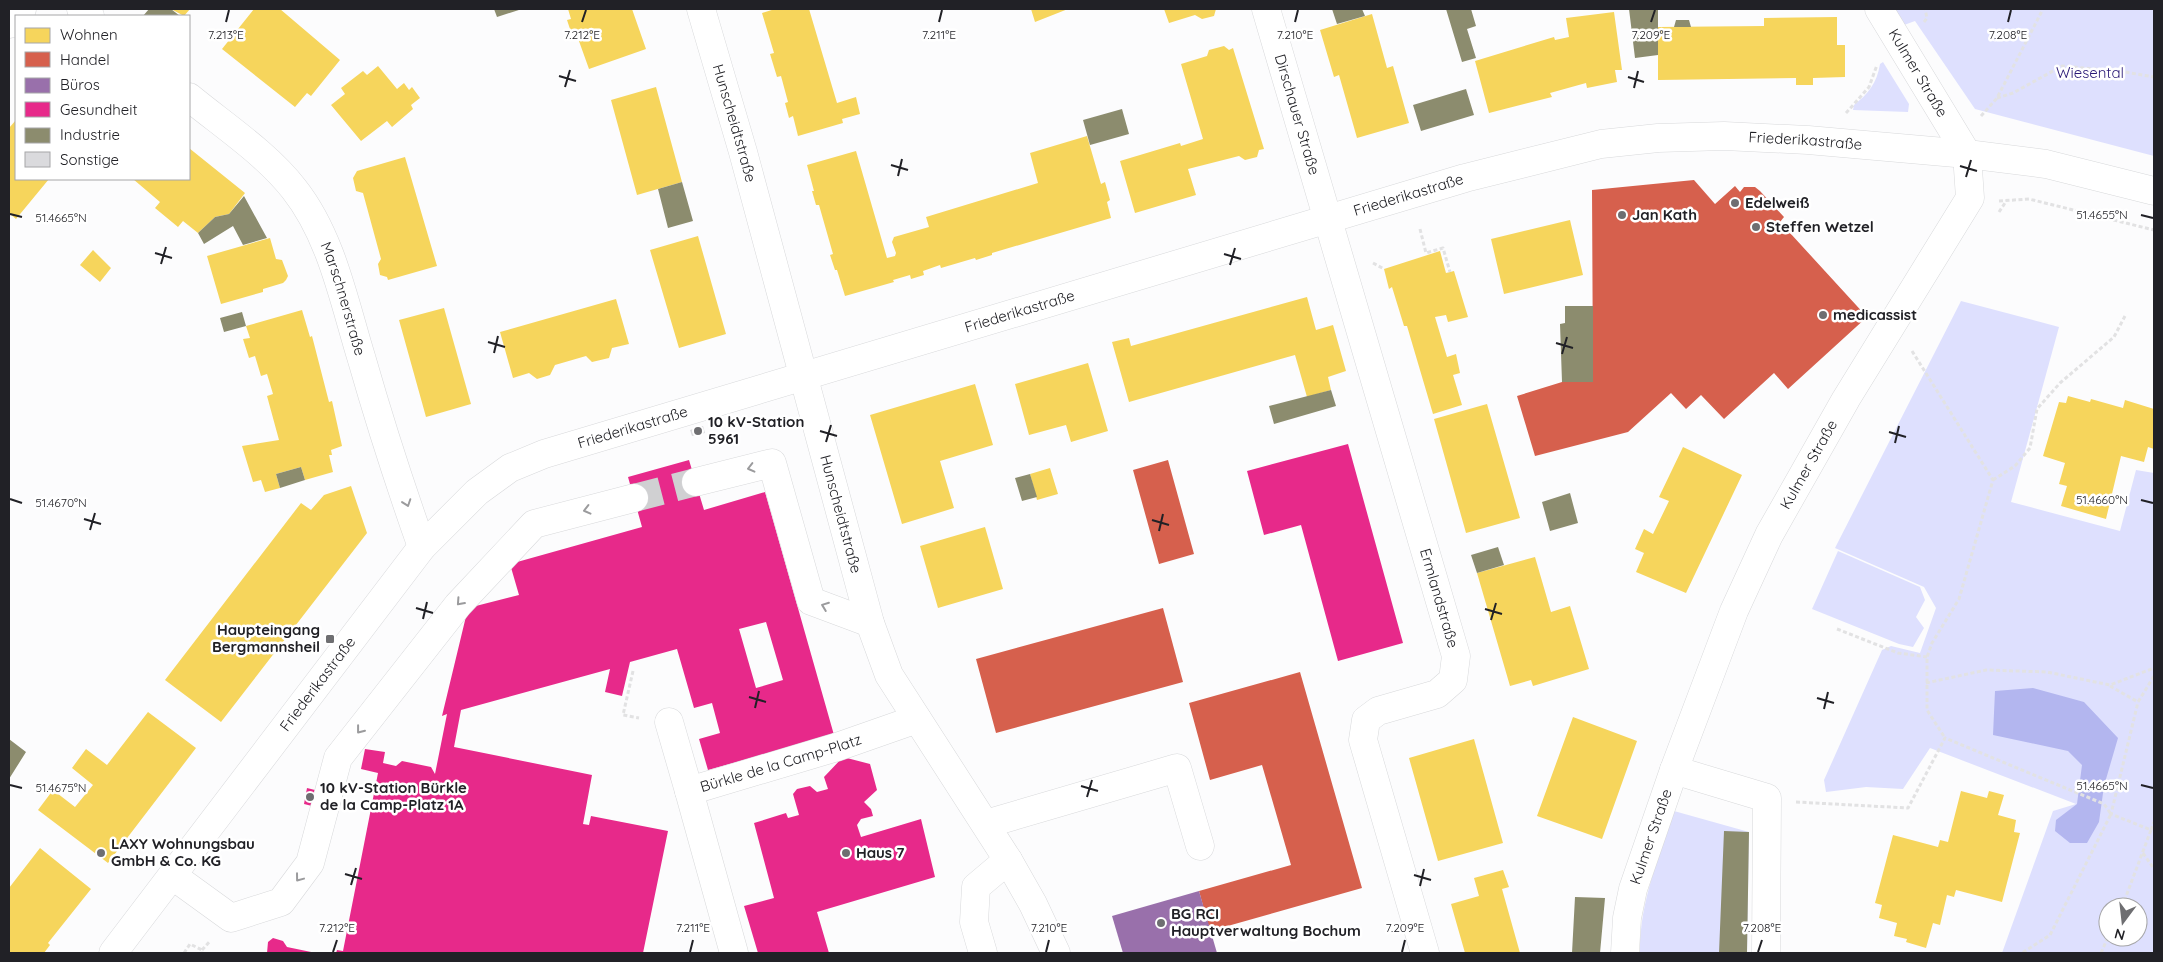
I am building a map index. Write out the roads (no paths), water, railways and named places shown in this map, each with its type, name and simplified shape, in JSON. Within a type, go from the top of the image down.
[{"type":"street","name":"Hunscheidtstraße","points":[[701,9],[743,152],[870,623],[889,674],[1008,860],[1033,904],[1056,953]]},
{"type":"street","name":"Dirschauer Straße","points":[[1266,9],[1327,220]]},
{"type":"street","name":"Kulmer Straße","points":[[1625,953],[1627,918],[1633,889],[1674,770],[1734,611],[1769,535],[1846,399],[1970,198],[1967,154],[1879,9]]},
{"type":"street","name":"Marschnerstraße","points":[[190,98],[263,158],[294,188],[322,234],[336,274],[392,460],[422,547]]},
{"type":"street","name":"Friederikastraße","points":[[113,953],[422,547],[477,492],[510,468],[544,454],[1465,178],[1539,158],[1618,143],[1724,136],[1808,140],[1967,154],[2046,164],[2154,191]]},
{"type":"street","name":"Ermlandstraße","points":[[1327,220],[1456,656],[1453,680],[1437,694],[1378,711],[1366,720],[1364,740],[1424,953]]},
{"type":"street","points":[[696,482],[772,463],[811,601],[870,623]]},
{"type":"street","points":[[173,876],[231,918],[281,902],[310,863],[338,758],[458,604],[534,524],[634,498]]},
{"type":"street","name":"Bürkle de la Camp-Platz","points":[[734,953],[689,791],[837,747],[917,719]]},
{"type":"street","points":[[668,722],[689,791]]},
{"type":"street","points":[[986,824],[1177,768],[1200,846]]},
{"type":"street","points":[[1674,770],[1767,798],[1766,953]]},
{"type":"street","points":[[983,953],[974,922],[976,886],[1008,860]]},
{"type":"water","points":[[2033,688],[2084,702],[2118,738],[2104,786],[2099,822],[2087,843],[2070,843],[2055,831],[2056,820],[2077,804],[2082,765],[2068,751],[1993,735],[1995,691]]},
{"type":"tunnel","points":[[634,498],[696,482]]},
{"type":"place","name":"Edelweiß","points":[[1735,203]]},
{"type":"place","name":"Jan Kath","points":[[1622,215]]},
{"type":"place","name":"Steffen Wetzel","points":[[1756,227]]},
{"type":"place","name":"medicassist","points":[[1823,315]]},
{"type":"place","name":"10 kV-Station 5961","points":[[698,431]]},
{"type":"place","name":"Haupteingang Bergmannsheil","points":[[330,639]]},
{"type":"place","name":"10 kV-Station Bürkle de la Camp-Platz 1A","points":[[310,797]]},
{"type":"place","name":"LAXY Wohnungsbau GmbH & Co. KG","points":[[101,853]]},
{"type":"place","name":"Haus 7","points":[[846,853]]},
{"type":"place","name":"BG RCI Hauptverwaltung Bochum","points":[[1161,923]]},
{"type":"park label","name":"Wiesental","points":[[2090,73]]}]
